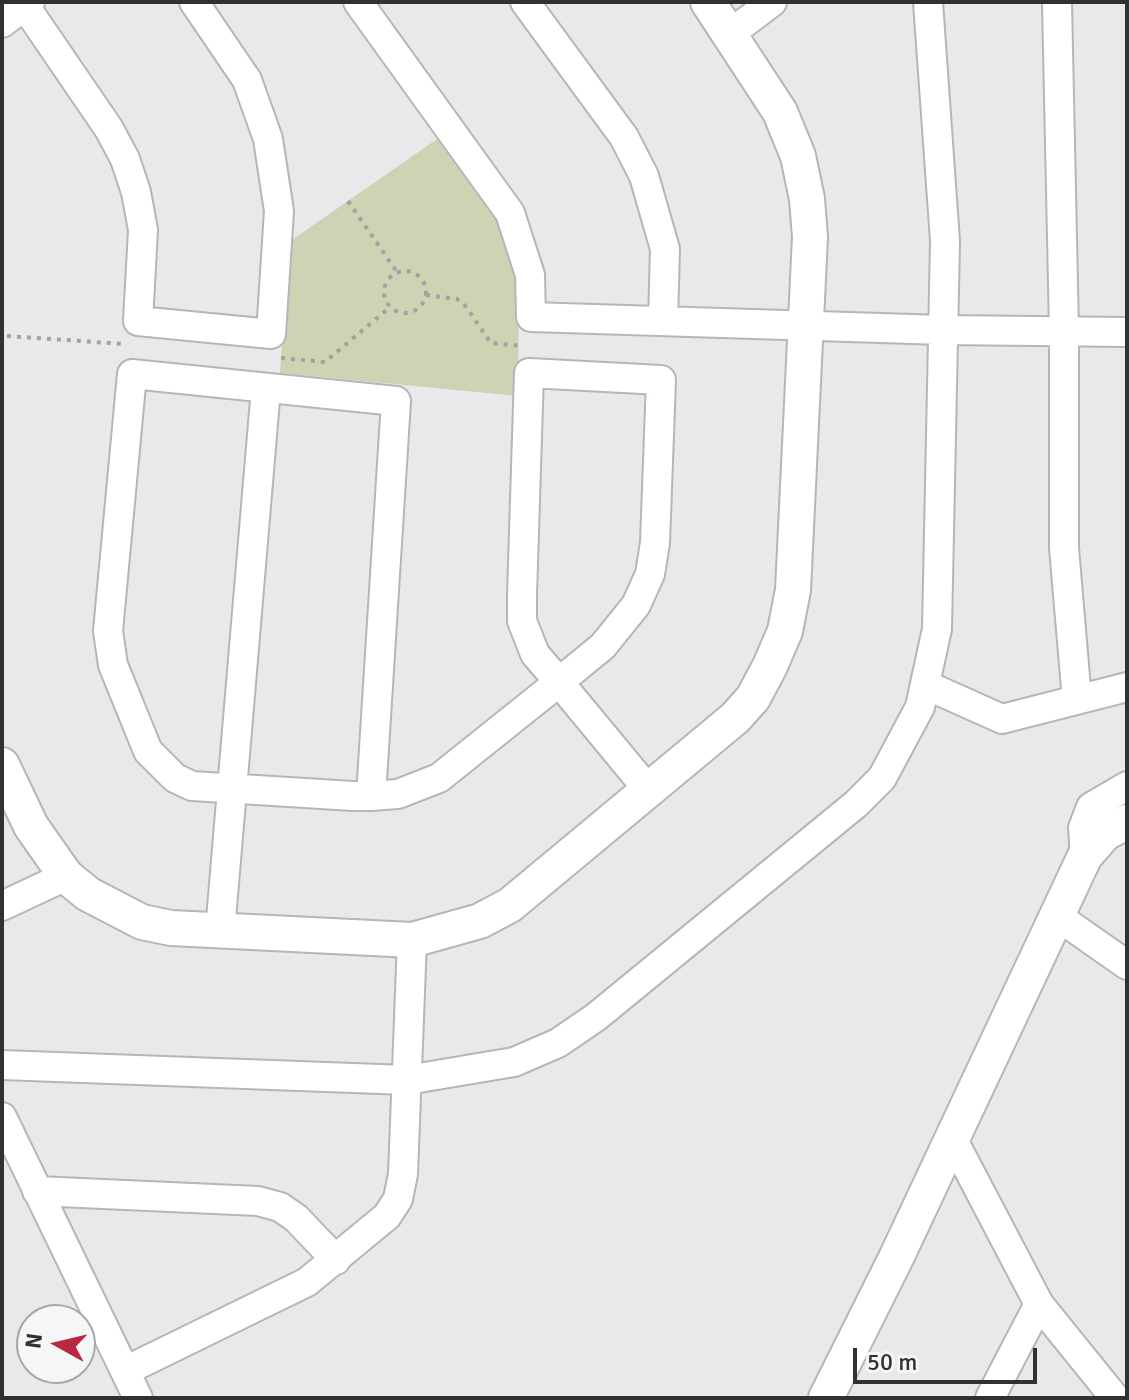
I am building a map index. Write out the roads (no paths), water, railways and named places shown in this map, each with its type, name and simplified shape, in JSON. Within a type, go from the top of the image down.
[{"type":"street","points":[[2,23],[27,4],[109,129],[125,159],[143,230],[138,321],[271,334],[279,211],[268,139],[247,80],[194,2]]},
{"type":"street","points":[[358,2],[510,213],[530,275],[531,317],[806,327],[1127,332]]},
{"type":"street","points":[[525,2],[624,137],[644,176],[665,249],[663,321]]},
{"type":"street","points":[[2,765],[31,826],[66,876],[88,894],[142,922],[171,928],[412,940],[480,921],[510,905],[714,738],[753,698],[785,631],[798,549],[810,237],[807,199],[798,156],[775,101],[708,2]]},
{"type":"street","points":[[731,33],[772,2]]},
{"type":"street","points":[[2,1065],[407,1080],[514,1062],[558,1043],[596,1017],[856,804],[882,778],[920,707],[937,629],[945,241],[928,2]]},
{"type":"street","points":[[1057,2],[1064,332],[1064,548],[1077,700]]},
{"type":"street","points":[[371,796],[396,401],[132,374],[108,631],[113,665],[148,751],[175,778],[192,786],[371,796],[398,794],[439,778],[559,682],[617,631],[636,605],[650,574],[655,543],[661,380],[529,373],[522,621],[535,654],[559,682],[650,792]]},
{"type":"street","points":[[220,931],[266,388]]},
{"type":"street","points":[[926,685],[1002,719],[1127,687]]},
{"type":"street","points":[[1085,856],[1083,828],[1091,807],[1127,786]]},
{"type":"street","points":[[826,1398],[1085,856],[1105,833],[1127,822]]},
{"type":"street","points":[[2,906],[66,876]]},
{"type":"street","points":[[1057,916],[1127,965]]},
{"type":"street","points":[[125,1371],[279,1298],[336,1260],[387,1216],[398,1199],[407,1080],[412,940]]},
{"type":"street","points":[[2,1117],[138,1398]]},
{"type":"street","points":[[952,1138],[1039,1304],[1115,1398]]},
{"type":"street","points":[[37,1191],[258,1201],[280,1207],[296,1218],[336,1260]]},
{"type":"street","points":[[990,1398],[1039,1304]]}]
